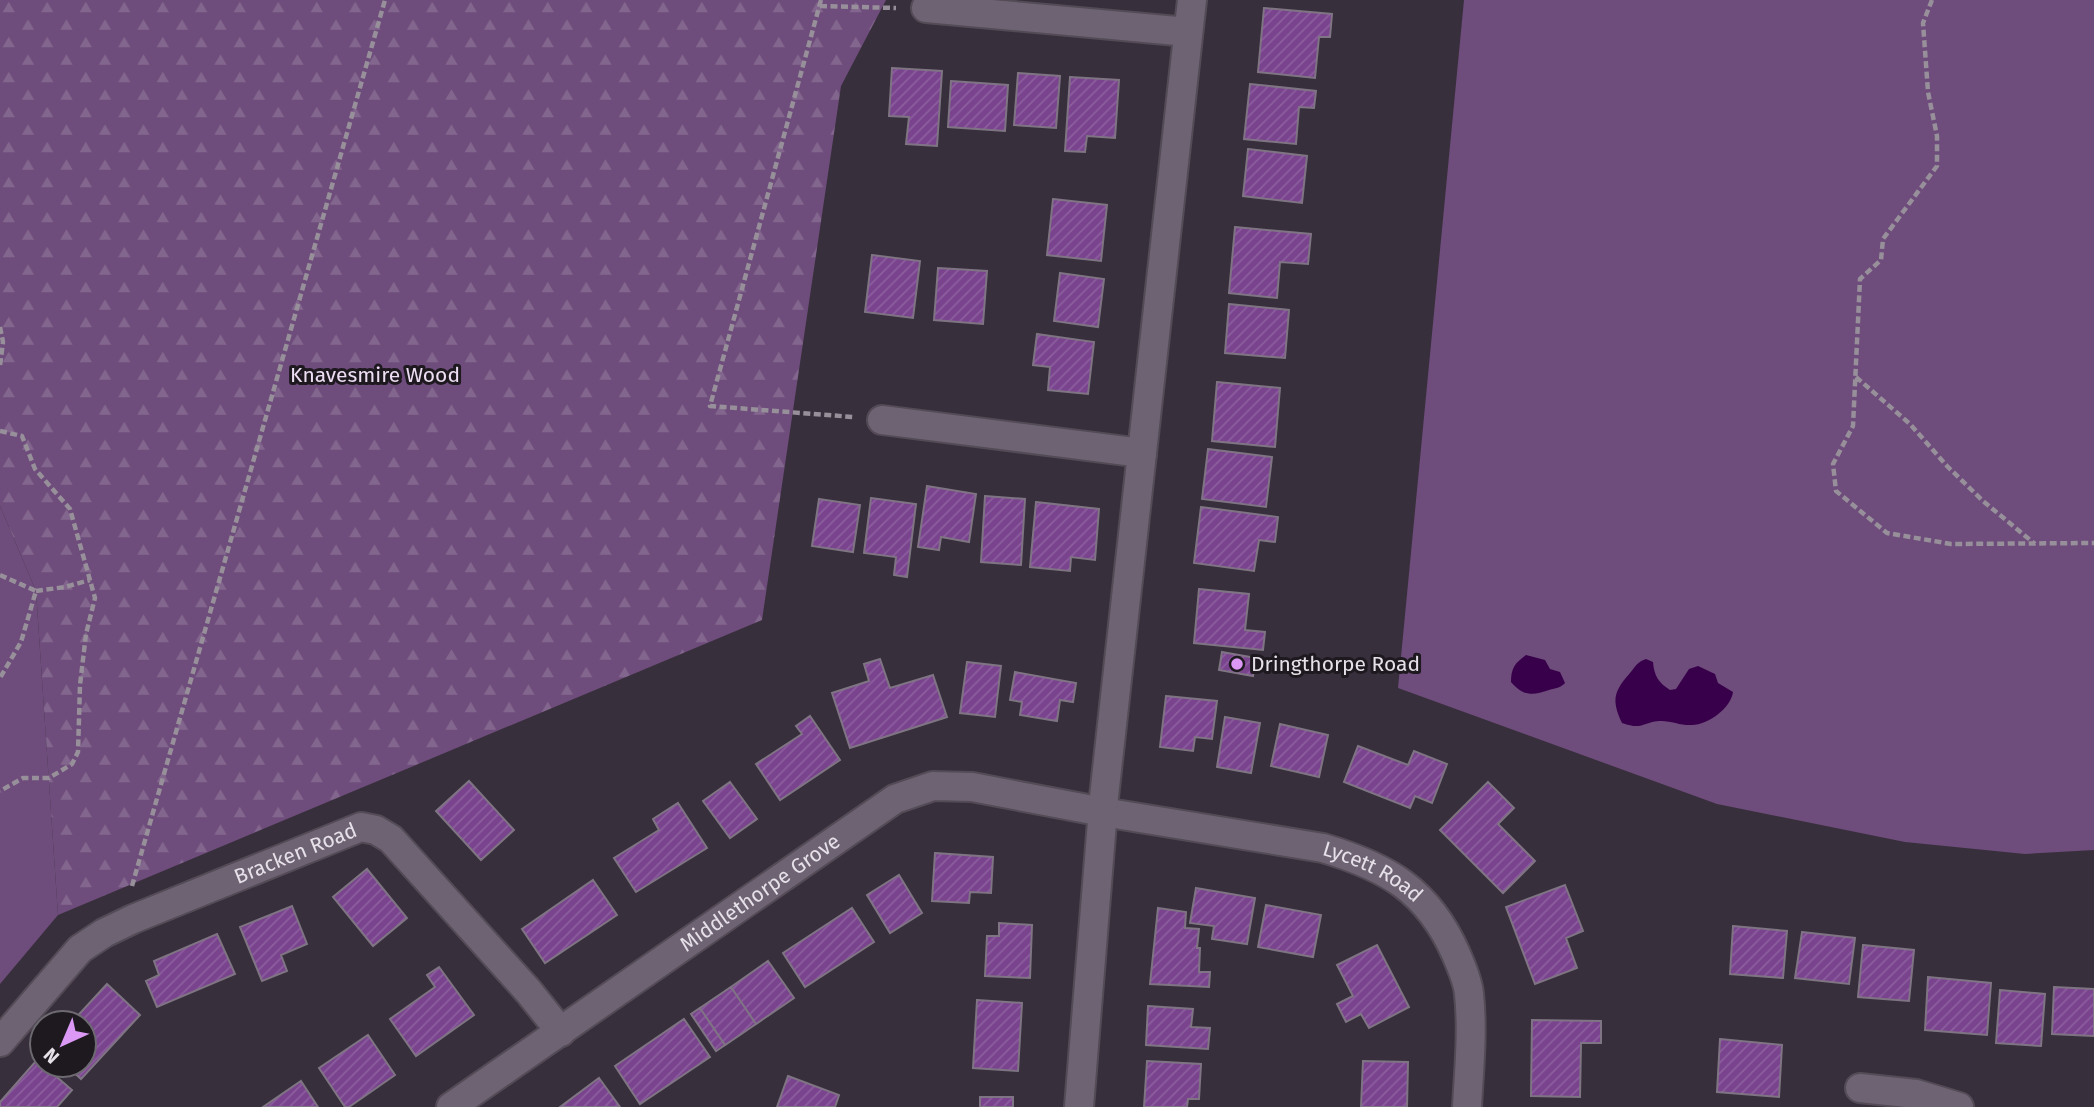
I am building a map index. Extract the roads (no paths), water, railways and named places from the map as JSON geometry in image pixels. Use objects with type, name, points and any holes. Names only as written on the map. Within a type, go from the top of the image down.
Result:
[{"type":"street","points":[[1079,1107],[1103,812],[1192,0]]},
{"type":"street","points":[[926,8],[1188,32]]},
{"type":"street","points":[[882,420],[1142,453]]},
{"type":"street","name":"Middlethorpe Grove","points":[[451,1107],[895,799],[933,786],[972,787],[1103,812]]},
{"type":"street","name":"Lycett Road","points":[[1103,812],[1323,848],[1357,858],[1395,876],[1426,905],[1447,932],[1469,991],[1467,1107]]},
{"type":"street","name":"Bracken Road","points":[[0,1042],[80,949],[104,933],[361,827],[376,830],[391,839],[529,992],[561,1032]]},
{"type":"street","points":[[1860,1088],[1916,1094],[1959,1107]]},
{"type":"place","name":"Dringthorpe Road","points":[[1237,664]]},
{"type":"park label","name":"Knavesmire Wood","points":[[375,375]]}]
